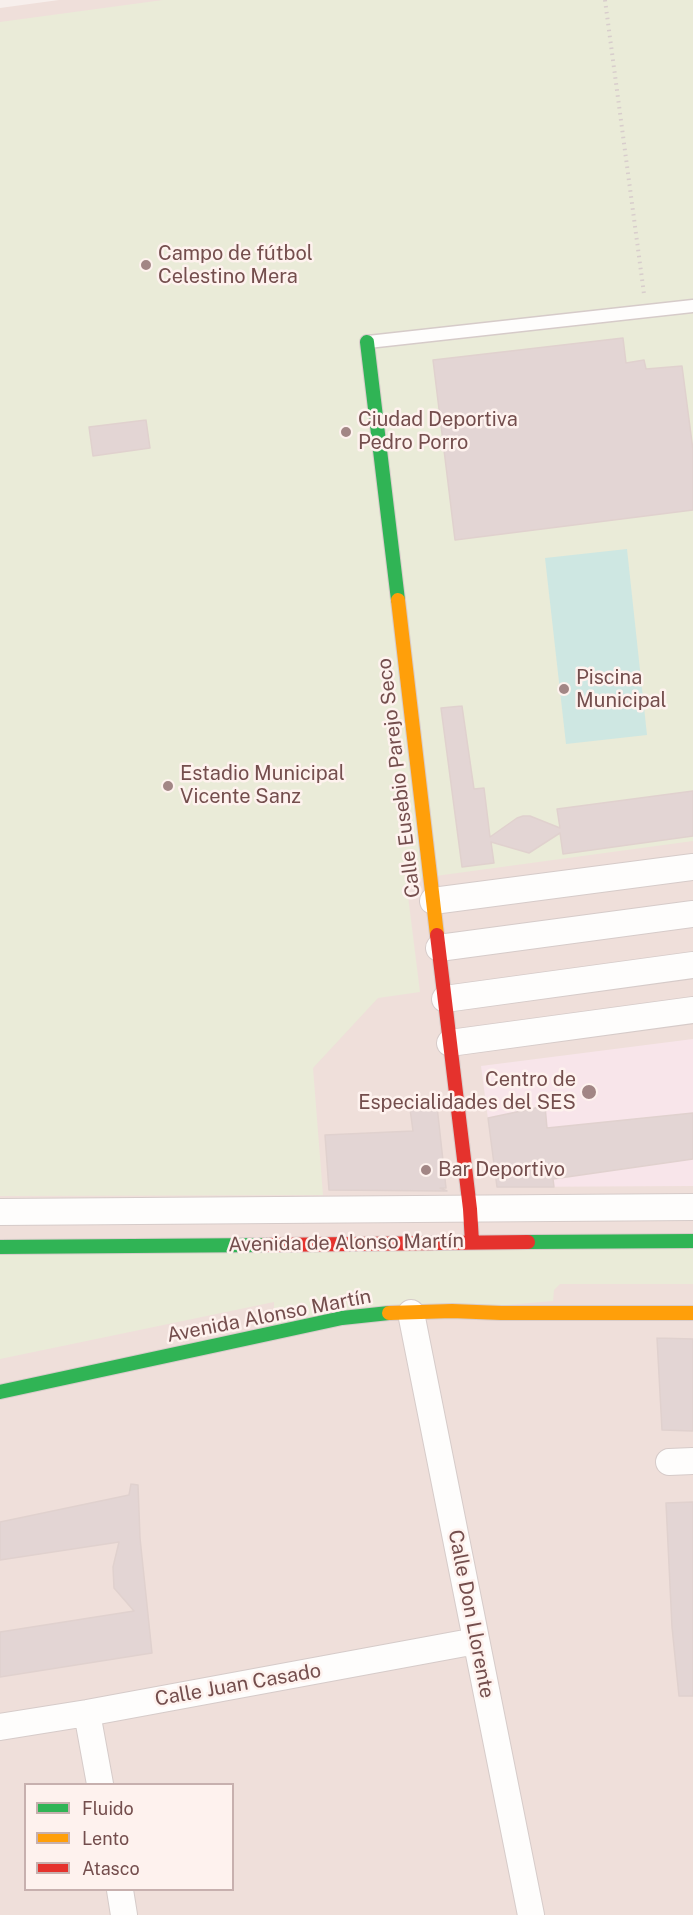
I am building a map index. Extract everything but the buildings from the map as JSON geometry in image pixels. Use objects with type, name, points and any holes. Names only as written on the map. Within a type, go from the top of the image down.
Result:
[{"type":"street","name":"Calle Eusebio Parejo Seco","points":[[367,342],[470,1209],[472,1242]]},
{"type":"street","points":[[433,902],[693,867]]},
{"type":"street","points":[[439,948],[693,914]]},
{"type":"street","points":[[445,999],[693,965]]},
{"type":"street","points":[[450,1043],[693,1010]]},
{"type":"street","name":"Avenida de Alonso Martín","points":[[0,1212],[693,1207]]},
{"type":"street","name":"Avenida de Alonso Martín","points":[[0,1248],[693,1241]]},
{"type":"street","name":"Avenida Alonso Martín","points":[[0,1392],[342,1318],[376,1313],[452,1311],[693,1313]]},
{"type":"street","name":"Calle Don Llorente","points":[[411,1312],[531,1915]]},
{"type":"street","name":"Calle Juan Casado","points":[[0,1727],[476,1641]]},
{"type":"street","points":[[87,1713],[100,1783]]},
{"type":"street","points":[[120,1891],[124,1915]]},
{"type":"lane","points":[[367,342],[693,306]]},
{"type":"path","points":[[605,0],[646,311]]},
{"type":"shaded area","points":[[59,0],[693,0],[693,1915],[0,1915],[0,8]]},
{"type":"shaded area","name":"Centro de Especialidades del SES","points":[[693,1039],[693,1186],[497,1187],[481,1066]]},
{"type":"green space","name":"Ciudad Deportiva Pedro Porro","points":[[163,0],[693,0],[693,841],[406,880],[420,992],[378,998],[313,1068],[323,1195],[0,1196],[0,22]]},
{"type":"green space","points":[[693,1241],[693,1284],[560,1284],[554,1290],[553,1301],[274,1325],[274,1302],[0,1359],[0,1247]]},
{"type":"water","points":[[627,549],[647,735],[566,744],[545,558]]},
{"type":"traffic: fast","points":[[367,342],[398,600]]},
{"type":"traffic: fast","points":[[528,1242],[693,1241]]},
{"type":"traffic: fast","points":[[0,1247],[265,1245]]},
{"type":"traffic: fast","points":[[0,1392],[342,1318],[389,1313]]},
{"type":"traffic: slow","points":[[398,600],[437,935]]},
{"type":"traffic: slow","points":[[389,1313],[452,1311],[693,1313]]},
{"type":"traffic: jam","points":[[437,935],[472,1242]]},
{"type":"traffic: jam","points":[[265,1245],[528,1242]]},
{"type":"place","name":"Campo de fútbol Celestino Mera","points":[[146,265]]},
{"type":"place","name":"Ciudad Deportiva Pedro Porro","points":[[346,432]]},
{"type":"place","name":"Piscina Municipal","points":[[564,689]]},
{"type":"place","name":"Estadio Municipal Vicente Sanz","points":[[168,786]]},
{"type":"place","name":"Centro de Especialidades del SES","points":[[589,1092]]},
{"type":"place","name":"Bar Deportivo","points":[[426,1170]]}]
